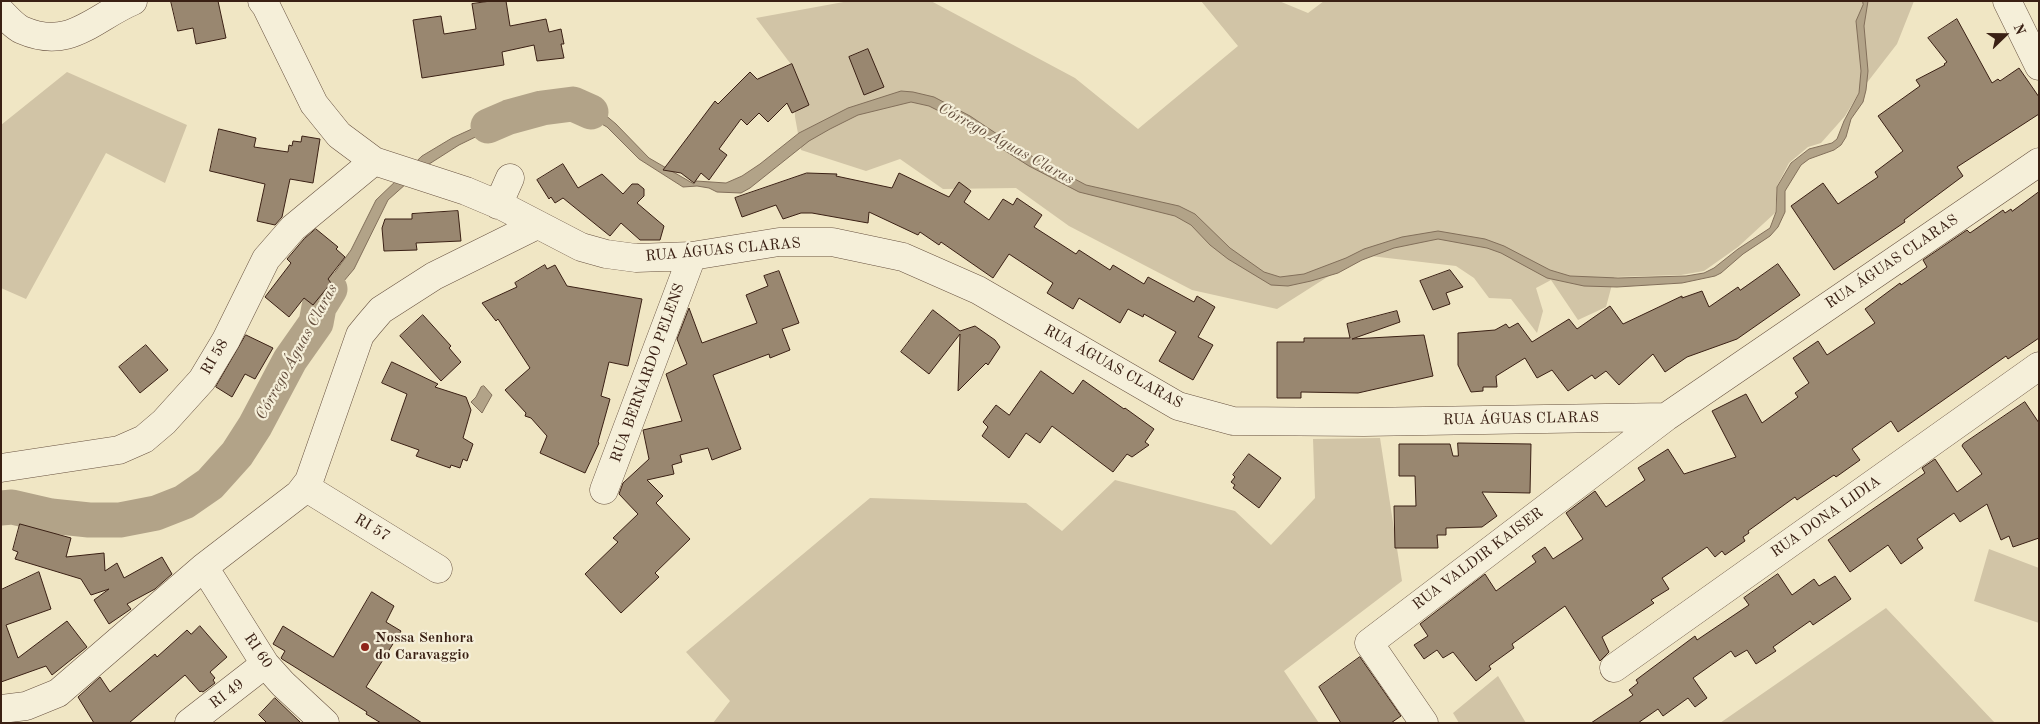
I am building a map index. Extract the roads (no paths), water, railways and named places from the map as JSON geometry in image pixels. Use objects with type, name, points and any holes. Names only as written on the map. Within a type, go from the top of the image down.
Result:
[{"type":"street","points":[[8,24],[48,37],[76,33],[133,1]]},
{"type":"street","name":"RUA ÁGUAS CLARAS","points":[[262,1],[314,104],[339,135],[374,161],[425,176],[498,205],[581,247],[606,254],[636,258],[692,256],[779,242],[832,242],[903,257],[978,290],[1178,406],[1233,421],[1364,422],[1666,417],[2039,162]]},
{"type":"street","points":[[2007,1],[2039,66]]},
{"type":"street","name":"RI 58","points":[[1,468],[119,450],[144,439],[164,422],[202,380],[226,340],[266,259],[293,228],[374,161]]},
{"type":"street","points":[[498,205],[510,178]]},
{"type":"street","points":[[1,709],[26,706],[58,693],[204,567],[299,494],[309,481],[360,336],[381,310],[434,276],[538,225]]},
{"type":"street","name":"RUA BERNARDO PELENS","points":[[604,490],[692,256]]},
{"type":"street","name":"RUA DONA LIDIA","points":[[1614,668],[2039,366]]},
{"type":"street","name":"RUA VALDIR KAISER","points":[[1424,723],[1368,643],[1666,417]]},
{"type":"street","name":"RI 57","points":[[305,487],[438,569]]},
{"type":"street","name":"RI 60","points":[[204,567],[265,664],[283,684],[326,723]]},
{"type":"street","name":"RI 49","points":[[189,723],[265,664]]},
{"type":"water","points":[[1863,1],[1868,1],[1864,26],[1868,71],[1866,90],[1863,102],[1851,119],[1846,137],[1841,145],[1834,150],[1809,159],[1801,165],[1785,191],[1785,212],[1778,227],[1770,236],[1743,254],[1721,273],[1682,283],[1617,287],[1584,286],[1547,278],[1501,253],[1487,248],[1438,239],[1394,248],[1362,260],[1338,273],[1311,281],[1288,286],[1271,285],[1228,259],[1210,245],[1191,225],[1175,216],[1079,192],[1029,166],[955,119],[929,106],[911,102],[858,115],[830,129],[809,141],[741,193],[717,192],[709,188],[697,186],[683,187],[639,159],[607,127],[575,109],[544,112],[549,103],[577,101],[604,114],[649,158],[694,184],[696,181],[726,183],[742,176],[760,164],[799,133],[848,108],[901,91],[913,92],[934,97],[970,116],[1024,152],[1086,185],[1179,206],[1195,214],[1230,248],[1264,272],[1280,277],[1304,274],[1364,249],[1402,237],[1438,231],[1485,239],[1504,246],[1550,270],[1570,276],[1618,278],[1686,276],[1704,273],[1714,268],[1738,249],[1770,228],[1776,212],[1777,187],[1791,163],[1809,149],[1832,143],[1837,139],[1859,93],[1861,71],[1856,21]]},
{"type":"water","points":[[537,105],[532,115],[500,125],[459,145],[426,166],[388,200],[354,269],[327,301],[316,327],[310,333],[314,324],[313,311],[332,282],[330,279],[351,250],[376,200],[422,156],[452,138],[507,113]]},
{"type":"water","points":[[484,386],[492,395],[482,413],[471,402],[481,387]]},
{"type":"waterway","name":"Córrego Águas Claras","points":[[488,126],[509,117],[542,108],[573,104],[591,112]]},
{"type":"waterway","name":"Córrego Águas Claras","points":[[1,508],[12,507],[51,516],[89,520],[120,520],[156,513],[184,502],[210,484],[237,454],[255,426],[290,360],[316,323],[319,307],[330,289]]},
{"type":"place","name":"Nossa Senhora do Caravaggio","points":[[365,647]]}]
